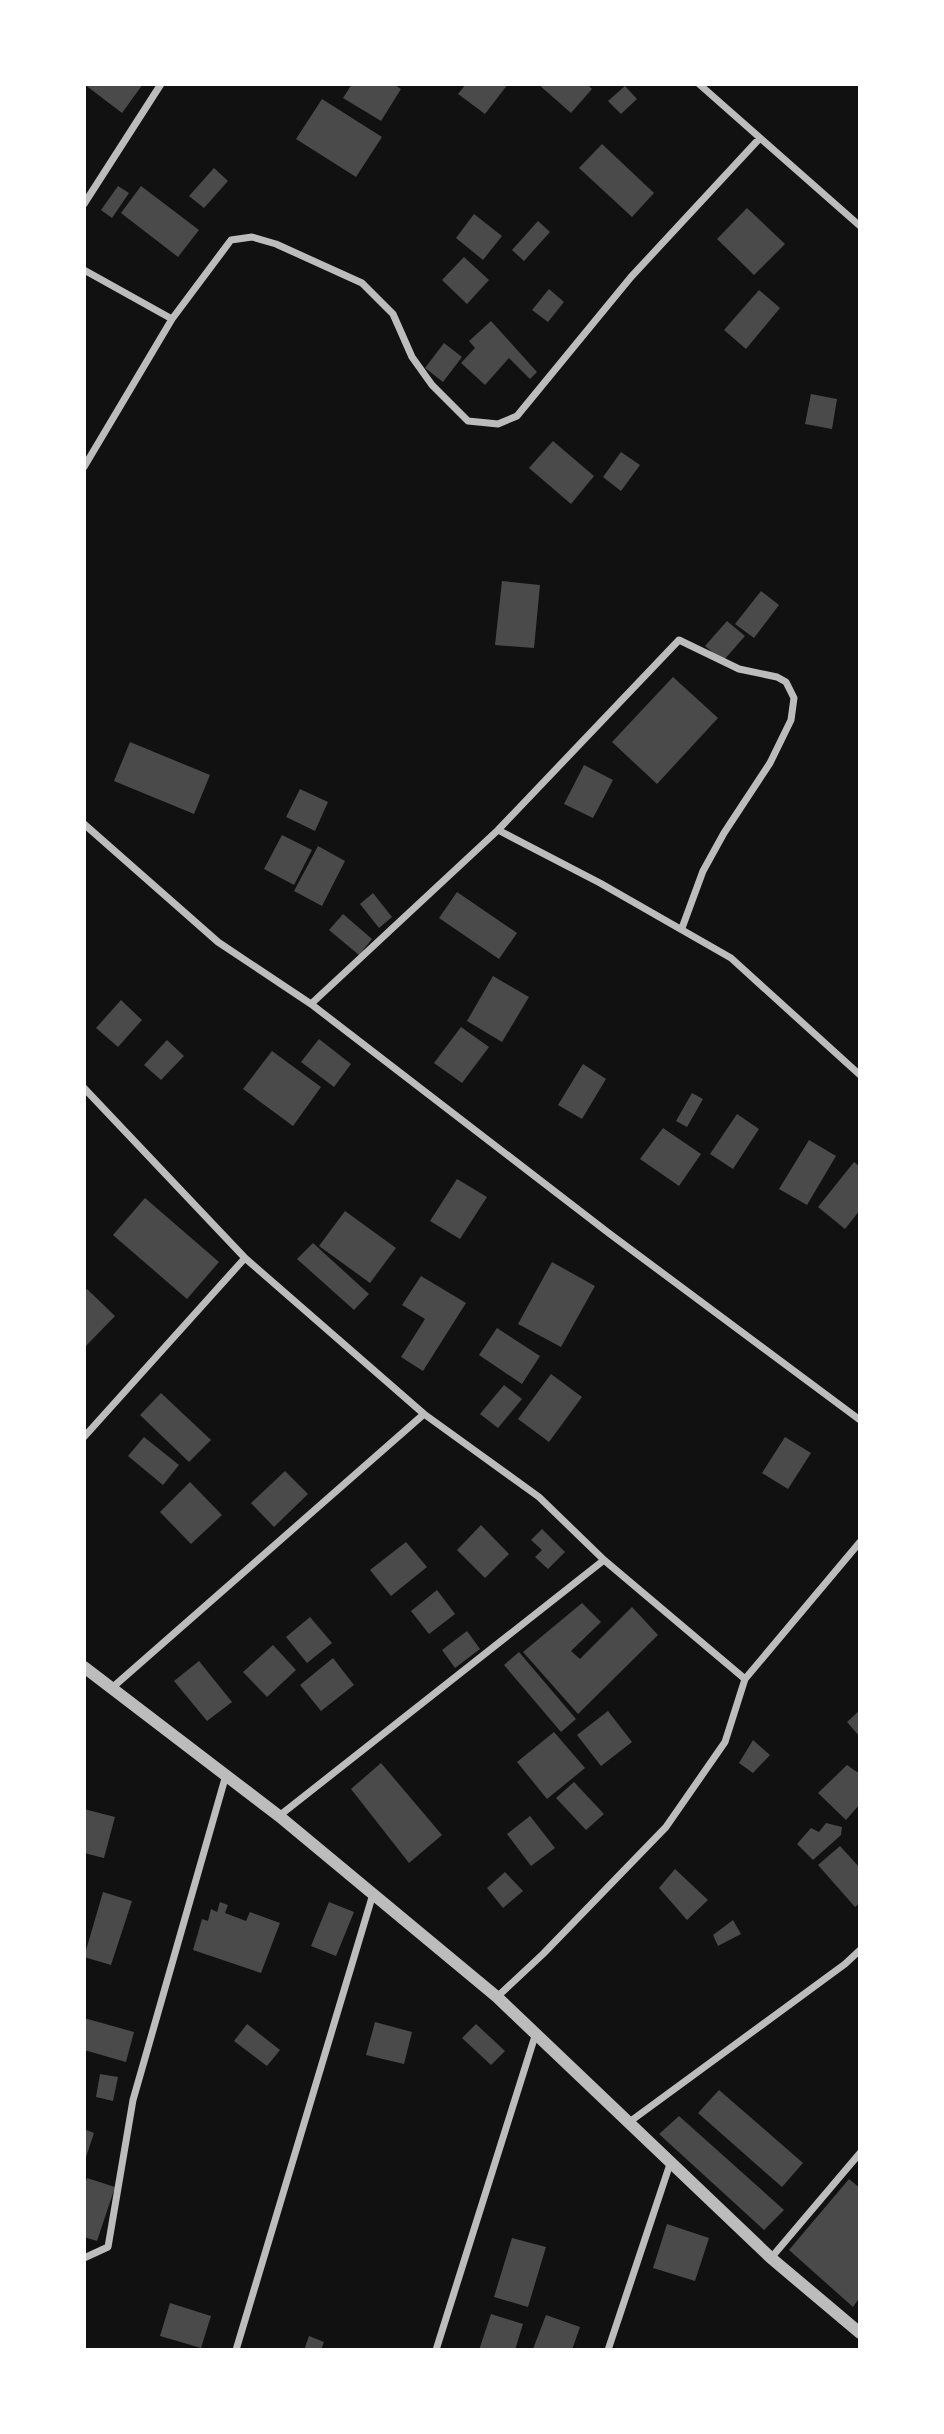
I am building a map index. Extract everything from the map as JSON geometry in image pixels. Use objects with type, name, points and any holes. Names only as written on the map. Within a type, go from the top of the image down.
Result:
[{"type":"street","points":[[84,204],[161,84]]},
{"type":"street","points":[[699,84],[860,226]]},
{"type":"street","points":[[84,467],[172,319],[231,240],[252,237],[276,244],[362,283],[393,314],[412,357],[432,385],[468,421],[498,424],[517,416],[631,277],[759,139]]},
{"type":"street","points":[[84,270],[172,319]]},
{"type":"street","points":[[311,1004],[498,830],[679,640],[739,669],[777,677],[786,682],[794,698],[791,720],[770,762],[703,871],[682,928]]},
{"type":"street","points":[[84,824],[218,942],[311,1004],[610,1234],[860,1420]]},
{"type":"street","points":[[498,830],[682,928],[731,958],[860,1075]]},
{"type":"street","points":[[84,1088],[245,1258],[424,1414],[539,1497],[604,1560],[745,1679]]},
{"type":"street","points":[[84,1437],[245,1258]]},
{"type":"street","points":[[113,1687],[424,1414]]},
{"type":"street","points":[[497,1997],[543,1954],[666,1827],[725,1742],[745,1679],[860,1542]]},
{"type":"street","points":[[279,1815],[604,1560]]},
{"type":"street","points":[[84,1667],[279,1815],[497,1997],[771,2258],[860,2333]]},
{"type":"street","points":[[84,2258],[107,2247],[133,2100],[226,1774]]},
{"type":"street","points":[[236,2350],[373,1893]]},
{"type":"street","points":[[628,2123],[845,1964],[860,1950]]},
{"type":"street","points":[[436,2350],[535,2036]]},
{"type":"street","points":[[771,2258],[860,2153]]},
{"type":"street","points":[[608,2350],[670,2164]]},
{"type":"building","points":[[84,84],[143,84],[122,113]]},
{"type":"building","points":[[352,84],[393,84],[401,89],[381,121],[343,98]]},
{"type":"building","points":[[466,84],[508,84],[485,114],[458,94]]},
{"type":"building","points":[[538,84],[587,84],[592,89],[571,113]]},
{"type":"building","points":[[625,86],[637,99],[621,114],[608,101]]},
{"type":"building","points":[[322,99],[382,137],[356,177],[296,139]]},
{"type":"building","points":[[602,144],[654,193],[632,217],[579,168]]},
{"type":"building","points":[[214,168],[228,181],[204,208],[189,196]]},
{"type":"building","points":[[118,186],[129,193],[112,218],[101,210]]},
{"type":"building","points":[[141,186],[199,230],[178,257],[121,213]]},
{"type":"building","points":[[747,208],[785,244],[754,275],[717,239]]},
{"type":"building","points":[[474,214],[502,236],[483,260],[456,238]]},
{"type":"building","points":[[538,221],[550,232],[524,261],[512,250]]},
{"type":"building","points":[[464,257],[489,280],[467,304],[442,280]]},
{"type":"building","points":[[549,289],[564,302],[548,322],[532,310]]},
{"type":"building","points":[[759,290],[780,308],[746,349],[724,330]]},
{"type":"building","points":[[491,321],[537,372],[530,379],[509,358],[485,385],[461,363],[475,348],[469,341]]},
{"type":"building","points":[[444,343],[462,357],[443,382],[425,368]]},
{"type":"building","points":[[811,394],[837,399],[832,429],[805,424]]},
{"type":"building","points":[[553,441],[594,476],[571,504],[529,468]]},
{"type":"building","points":[[621,452],[640,465],[621,491],[603,477]]},
{"type":"building","points":[[502,581],[540,585],[534,648],[495,645]]},
{"type":"building","points":[[761,591],[779,605],[754,638],[735,624]]},
{"type":"building","points":[[727,621],[745,636],[723,661],[705,646]]},
{"type":"building","points":[[673,677],[718,718],[657,784],[612,742]]},
{"type":"building","points":[[130,742],[210,775],[194,814],[114,781]]},
{"type":"building","points":[[584,765],[613,780],[593,818],[564,804]]},
{"type":"building","points":[[300,789],[328,802],[315,831],[286,817]]},
{"type":"building","points":[[282,835],[312,850],[294,885],[264,869]]},
{"type":"building","points":[[318,846],[345,861],[322,906],[294,891]]},
{"type":"building","points":[[457,892],[517,933],[499,959],[439,918]]},
{"type":"building","points":[[373,893],[392,917],[379,928],[360,904]]},
{"type":"building","points":[[343,914],[372,939],[359,955],[329,930]]},
{"type":"building","points":[[493,976],[529,997],[502,1042],[467,1021]]},
{"type":"building","points":[[121,1000],[142,1020],[118,1047],[96,1028]]},
{"type":"building","points":[[461,1027],[489,1047],[462,1083],[434,1063]]},
{"type":"building","points":[[319,1039],[351,1064],[334,1087],[301,1062]]},
{"type":"building","points":[[167,1040],[184,1056],[161,1080],[144,1065]]},
{"type":"building","points":[[272,1051],[321,1087],[293,1126],[243,1089]]},
{"type":"building","points":[[583,1064],[606,1079],[582,1119],[558,1105]]},
{"type":"building","points":[[692,1093],[703,1099],[687,1127],[676,1121]]},
{"type":"building","points":[[737,1114],[759,1129],[733,1169],[710,1154]]},
{"type":"building","points":[[663,1128],[701,1154],[679,1186],[640,1159]]},
{"type":"building","points":[[809,1140],[836,1156],[807,1205],[779,1189]]},
{"type":"building","points":[[854,1162],[860,1167],[860,1210],[845,1229],[818,1207]]},
{"type":"building","points":[[457,1179],[487,1197],[460,1239],[430,1221]]},
{"type":"building","points":[[145,1198],[219,1262],[187,1299],[113,1235]]},
{"type":"building","points":[[345,1211],[396,1248],[370,1283],[319,1246]]},
{"type":"building","points":[[313,1243],[369,1294],[354,1310],[297,1259]]},
{"type":"building","points":[[552,1262],[595,1286],[561,1347],[518,1324]]},
{"type":"building","points":[[421,1276],[466,1303],[423,1371],[401,1357],[425,1319],[402,1305]]},
{"type":"building","points":[[87,1289],[115,1316],[85,1347],[84,1293]]},
{"type":"building","points":[[497,1328],[540,1356],[522,1384],[479,1355]]},
{"type":"building","points":[[551,1374],[582,1397],[549,1442],[518,1419]]},
{"type":"building","points":[[504,1385],[522,1399],[498,1428],[480,1414]]},
{"type":"building","points":[[161,1393],[211,1440],[189,1462],[140,1415]]},
{"type":"building","points":[[144,1437],[179,1465],[163,1485],[128,1456]]},
{"type":"building","points":[[785,1437],[811,1453],[788,1489],[762,1473]]},
{"type":"building","points":[[285,1471],[308,1494],[274,1527],[251,1503]]},
{"type":"building","points":[[190,1482],[222,1515],[191,1544],[160,1512]]},
{"type":"building","points":[[481,1525],[509,1554],[485,1578],[457,1550]]},
{"type":"building","points":[[542,1529],[565,1552],[548,1569],[535,1557],[542,1550],[531,1540]]},
{"type":"building","points":[[406,1542],[427,1567],[391,1596],[370,1570]]},
{"type":"building","points":[[437,1590],[455,1614],[429,1634],[411,1611]]},
{"type":"building","points":[[582,1603],[601,1622],[571,1651],[580,1659],[632,1607],[658,1635],[578,1714],[523,1652]]},
{"type":"building","points":[[310,1617],[332,1643],[307,1663],[286,1637]]},
{"type":"building","points":[[467,1631],[480,1649],[455,1668],[442,1650]]},
{"type":"building","points":[[273,1645],[296,1670],[267,1697],[243,1672]]},
{"type":"building","points":[[519,1652],[576,1719],[561,1732],[504,1665]]},
{"type":"building","points":[[333,1658],[354,1685],[321,1711],[300,1685]]},
{"type":"building","points":[[199,1661],[232,1702],[207,1721],[174,1681]]},
{"type":"building","points":[[860,1710],[860,1737],[847,1722]]},
{"type":"building","points":[[608,1711],[632,1742],[601,1766],[577,1735]]},
{"type":"building","points":[[554,1732],[585,1768],[547,1799],[517,1762]]},
{"type":"building","points":[[753,1740],[770,1755],[753,1773],[739,1763]]},
{"type":"building","points":[[381,1763],[442,1835],[409,1863],[351,1789]]},
{"type":"building","points":[[847,1765],[860,1774],[860,1804],[846,1820],[818,1793]]},
{"type":"building","points":[[574,1782],[604,1814],[586,1830],[556,1798]]},
{"type":"building","points":[[84,1809],[115,1817],[104,1858],[84,1853]]},
{"type":"building","points":[[530,1816],[555,1848],[531,1866],[507,1834]]},
{"type":"building","points":[[826,1823],[842,1827],[841,1835],[813,1860],[797,1844],[811,1828],[819,1832]]},
{"type":"building","points":[[840,1846],[860,1868],[860,1903],[855,1907],[818,1865]]},
{"type":"building","points":[[675,1869],[708,1900],[687,1920],[659,1888]]},
{"type":"building","points":[[505,1872],[523,1891],[503,1908],[487,1888]]},
{"type":"building","points":[[103,1892],[132,1901],[111,1965],[84,1957]]},
{"type":"building","points":[[220,1902],[228,1905],[225,1913],[246,1921],[250,1912],[280,1923],[261,1973],[193,1950],[202,1919],[208,1921],[211,1909],[217,1912]]},
{"type":"building","points":[[329,1902],[354,1912],[336,1956],[311,1946]]},
{"type":"building","points":[[733,1920],[741,1934],[718,1946],[713,1935]]},
{"type":"building","points":[[84,2018],[134,2032],[126,2062],[84,2050]]},
{"type":"building","points":[[375,2022],[412,2032],[404,2064],[366,2055]]},
{"type":"building","points":[[247,2024],[280,2050],[267,2066],[234,2041]]},
{"type":"building","points":[[476,2024],[505,2051],[491,2065],[462,2038]]},
{"type":"building","points":[[100,2074],[118,2077],[113,2101],[96,2097]]},
{"type":"building","points":[[719,2090],[803,2163],[782,2187],[698,2113]]},
{"type":"building","points":[[679,2116],[784,2210],[764,2230],[659,2134]]},
{"type":"building","points":[[84,2129],[94,2133],[86,2157],[84,2156]]},
{"type":"building","points":[[87,2178],[115,2187],[97,2241],[84,2237],[84,2188]]},
{"type":"building","points":[[849,2179],[860,2188],[860,2297],[853,2307],[789,2250]]},
{"type":"building","points":[[667,2224],[709,2238],[695,2281],[653,2268]]},
{"type":"building","points":[[512,2238],[546,2247],[528,2307],[494,2297]]},
{"type":"building","points":[[170,2303],[211,2316],[201,2348],[160,2336]]},
{"type":"building","points":[[491,2314],[523,2324],[515,2350],[479,2350]]},
{"type":"building","points":[[546,2315],[580,2327],[572,2350],[533,2349]]},
{"type":"building","points":[[309,2336],[324,2342],[321,2350],[304,2350]]}]
